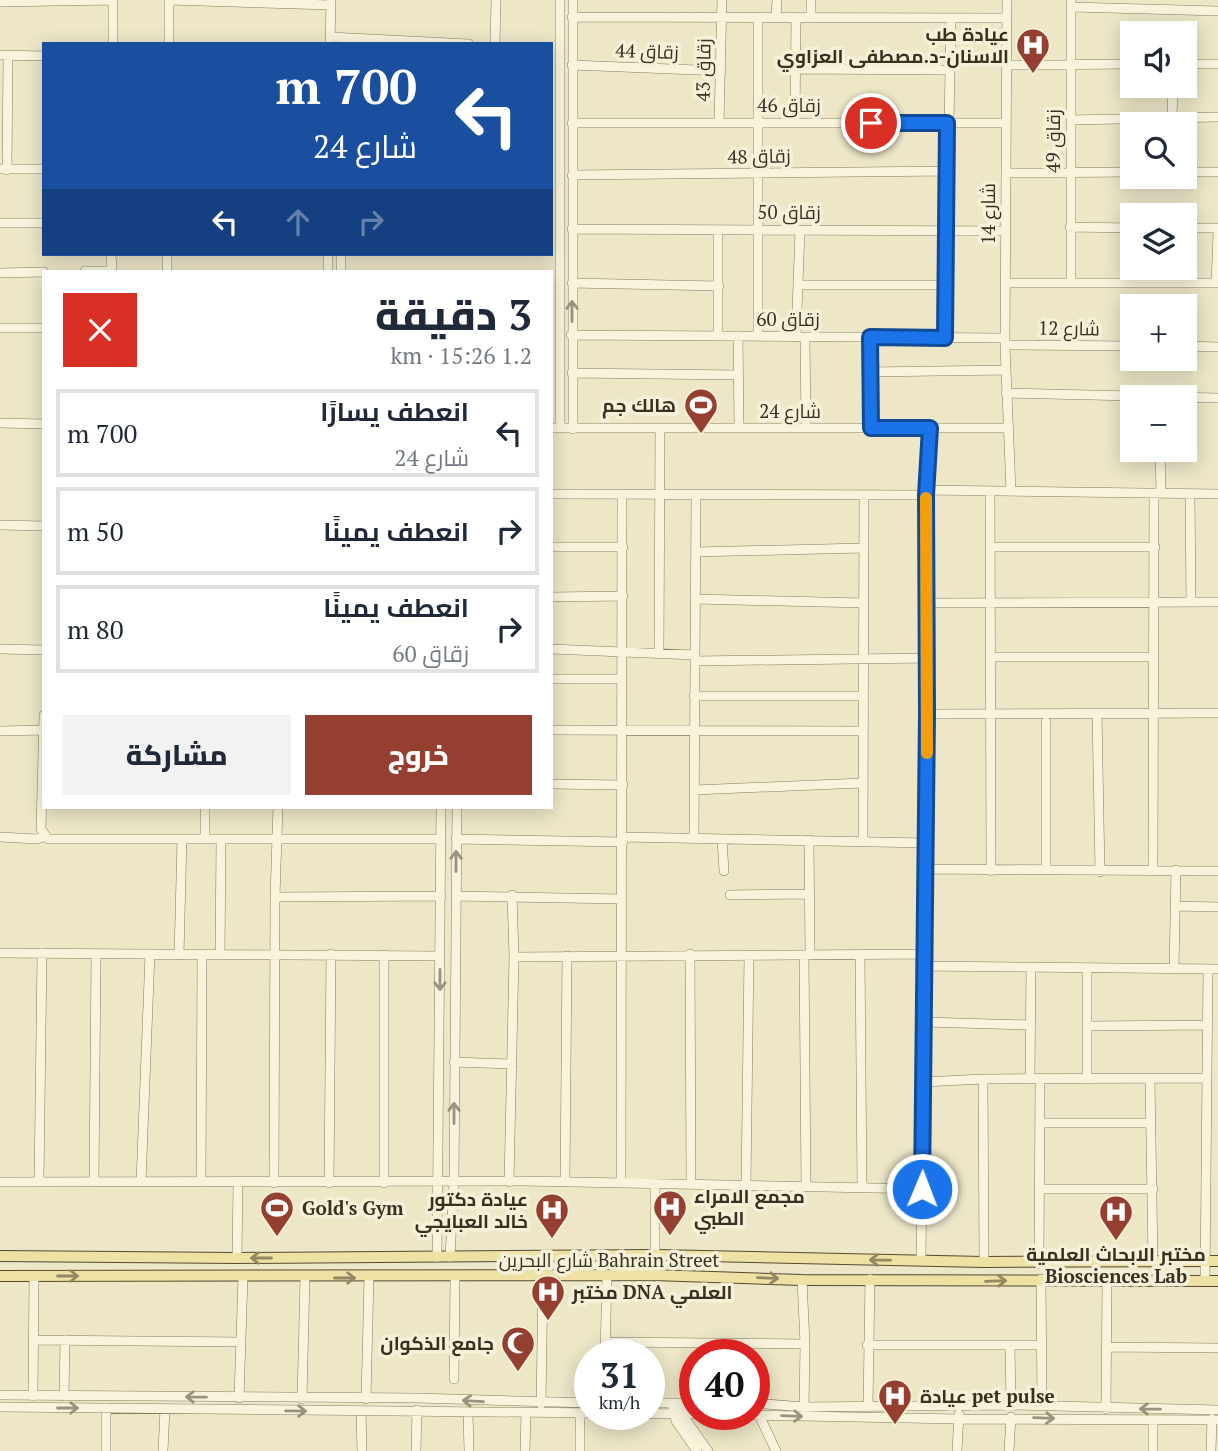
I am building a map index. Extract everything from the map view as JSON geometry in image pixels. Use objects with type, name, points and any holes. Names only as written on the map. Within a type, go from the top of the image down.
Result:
[{"type":"main road","name":"شارع البحرين Bahrain Street","points":[[0,1256],[237,1258],[655,1255],[984,1262],[1218,1261]]},
{"type":"main road","points":[[707,1256],[708,1277]]},
{"type":"main road","points":[[102,1258],[102,1276]]},
{"type":"main road","name":"شارع البحرين Bahrain Street","points":[[0,1276],[1218,1281]]},
{"type":"street","points":[[0,2],[113,0],[113,42]]},
{"type":"street","points":[[169,42],[169,0],[331,2],[330,41],[376,42]]},
{"type":"street","points":[[495,42],[496,0]]},
{"type":"street","points":[[556,428],[555,97],[561,0]]},
{"type":"street","points":[[573,0],[573,429]]},
{"type":"street","name":"زقاق 43","points":[[719,123],[722,0]]},
{"type":"street","points":[[776,17],[777,0]]},
{"type":"street","points":[[811,0],[811,18]]},
{"type":"street","name":"شارع 14","points":[[1007,0],[1005,341],[1011,491]]},
{"type":"street","points":[[1071,3],[1218,11]]},
{"type":"street","name":"زقاق 49","points":[[1070,283],[1071,3]]},
{"type":"street","points":[[572,17],[1006,18]]},
{"type":"street","points":[[758,17],[758,336]]},
{"type":"street","points":[[795,123],[796,18]]},
{"type":"street","points":[[945,338],[951,18]]},
{"type":"street","points":[[42,56],[4,55],[3,170],[42,169]]},
{"type":"street","points":[[1007,65],[1120,64]]},
{"type":"street","points":[[1197,64],[1218,64]]},
{"type":"street","name":"زقاق 44","points":[[572,65],[721,71]]},
{"type":"street","points":[[796,69],[949,70]]},
{"type":"street","points":[[555,97],[572,96]]},
{"type":"street","points":[[555,109],[572,110]]},
{"type":"street","points":[[1197,117],[1218,117]]},
{"type":"street","points":[[1070,120],[1120,119]]},
{"type":"street","name":"زقاق 46","points":[[572,123],[1006,123]]},
{"type":"street","name":"زقاق 48","points":[[572,175],[947,171]]},
{"type":"street","points":[[1006,173],[1120,172]]},
{"type":"street","points":[[1197,172],[1218,172]]},
{"type":"street","points":[[0,223],[42,223]]},
{"type":"street","points":[[1070,227],[1120,228]]},
{"type":"street","name":"زقاق 50","points":[[572,229],[1006,231]]},
{"type":"street","points":[[1005,283],[1217,283],[1218,231],[1197,229]]},
{"type":"street","points":[[718,230],[718,336]]},
{"type":"street","points":[[800,230],[798,285],[806,428]]},
{"type":"street","points":[[0,273],[42,272]]},
{"type":"street","points":[[572,284],[719,286]]},
{"type":"street","points":[[798,285],[945,285]]},
{"type":"street","points":[[0,328],[42,328]]},
{"type":"street","name":"زقاق 60","points":[[572,335],[945,338],[1005,341]]},
{"type":"street","points":[[738,336],[739,428]]},
{"type":"street","points":[[870,337],[871,428]]},
{"type":"street","name":"شارع 12","points":[[1005,341],[1120,346]]},
{"type":"street","points":[[1197,346],[1218,347]]},
{"type":"street","points":[[870,372],[1006,370]]},
{"type":"street","points":[[572,373],[738,375]]},
{"type":"street","points":[[1006,393],[1120,396]]},
{"type":"street","points":[[1197,398],[1218,398]]},
{"type":"street","points":[[556,412],[573,411]]},
{"type":"street","points":[[0,423],[42,424]]},
{"type":"street","name":"شارع 24","points":[[556,428],[1007,428]]},
{"type":"street","points":[[921,1260],[926,869],[926,492],[930,428]]},
{"type":"street","points":[[659,654],[660,429]]},
{"type":"street","points":[[1153,870],[1152,713],[1159,462]]},
{"type":"street","points":[[990,491],[991,871]]},
{"type":"street","points":[[553,494],[863,495],[1011,491],[1218,494]]},
{"type":"street","points":[[621,1183],[624,731],[620,680],[622,494]]},
{"type":"street","points":[[1190,494],[1191,602]]},
{"type":"street","points":[[694,838],[696,495]]},
{"type":"street","points":[[863,495],[863,841]]},
{"type":"street","points":[[0,525],[42,526]]},
{"type":"street","points":[[553,547],[623,547]]},
{"type":"street","points":[[990,547],[1155,547]]},
{"type":"street","points":[[696,552],[863,548]]},
{"type":"street","points":[[553,597],[623,596]]},
{"type":"street","points":[[695,599],[863,603]]},
{"type":"street","points":[[927,603],[1218,602]]},
{"type":"street","points":[[0,649],[42,650]]},
{"type":"street","points":[[553,649],[695,658],[926,658]]},
{"type":"street","points":[[990,657],[1153,657]]},
{"type":"street","points":[[553,679],[620,680]]},
{"type":"street","points":[[694,696],[863,696]]},
{"type":"street","points":[[1097,713],[1100,872]]},
{"type":"street","points":[[927,714],[1218,713]]},
{"type":"street","points":[[1046,722],[1046,869]]},
{"type":"street","points":[[0,731],[42,730]]},
{"type":"street","points":[[553,730],[863,731]]},
{"type":"street","points":[[694,789],[863,783]]},
{"type":"street","points":[[553,784],[623,785]]},
{"type":"street","points":[[42,808],[41,829],[48,839],[441,839]]},
{"type":"street","points":[[205,809],[205,839]]},
{"type":"street","points":[[274,1183],[278,809]]},
{"type":"street","points":[[437,1257],[441,809]]},
{"type":"street","points":[[450,1257],[454,1181],[457,809]]},
{"type":"street","points":[[0,837],[37,839],[46,836]]},
{"type":"street","points":[[456,839],[694,838],[926,844]]},
{"type":"street","points":[[179,955],[181,839]]},
{"type":"street","points":[[220,955],[221,839]]},
{"type":"street","points":[[722,839],[724,871]]},
{"type":"street","points":[[806,1186],[808,840]]},
{"type":"street","points":[[926,869],[1218,871]]},
{"type":"street","points":[[1174,968],[1176,870]]},
{"type":"street","points":[[730,895],[809,894]]},
{"type":"street","points":[[509,1182],[514,957],[512,895]]},
{"type":"street","points":[[275,897],[441,896]]},
{"type":"street","points":[[456,896],[622,898]]},
{"type":"street","points":[[1175,906],[1218,907]]},
{"type":"street","points":[[0,953],[440,956]]},
{"type":"street","points":[[39,1181],[41,953]]},
{"type":"street","points":[[141,1182],[150,954]]},
{"type":"street","points":[[329,1183],[331,954]]},
{"type":"street","points":[[690,954],[691,1184]]},
{"type":"street","points":[[514,957],[925,954]]},
{"type":"street","points":[[94,1182],[96,955]]},
{"type":"street","points":[[201,1182],[202,955]]},
{"type":"street","points":[[384,955],[384,1183]]},
{"type":"street","points":[[565,1182],[567,956]]},
{"type":"street","points":[[746,1185],[749,956]]},
{"type":"street","points":[[860,956],[862,1187]]},
{"type":"street","points":[[925,966],[1213,969],[1206,1025],[1205,1281]]},
{"type":"street","points":[[1031,967],[1030,1025],[1040,1123],[1039,1260]]},
{"type":"street","points":[[1087,968],[1087,1078]]},
{"type":"street","points":[[925,1022],[1030,1025]]},
{"type":"street","points":[[1087,1026],[1206,1025]]},
{"type":"street","points":[[1206,1059],[1218,1059]]},
{"type":"street","points":[[454,1062],[512,1064]]},
{"type":"street","points":[[923,1082],[1035,1078],[1206,1078]]},
{"type":"street","points":[[983,1079],[984,1262]]},
{"type":"street","points":[[1150,1080],[1153,1260]]},
{"type":"street","points":[[1205,1110],[1218,1111]]},
{"type":"street","points":[[1040,1123],[1151,1123]]},
{"type":"street","points":[[0,1182],[454,1181],[922,1189]]},
{"type":"street","points":[[237,1258],[238,1183]]},
{"type":"street","points":[[655,1184],[655,1255]]},
{"type":"street","points":[[1040,1189],[1153,1189]]},
{"type":"street","points":[[33,1396],[34,1276]]},
{"type":"street","points":[[239,1398],[243,1277]]},
{"type":"street","points":[[302,1399],[305,1277]]},
{"type":"street","points":[[541,1404],[543,1277]]},
{"type":"street","points":[[606,1339],[607,1277]]},
{"type":"street","points":[[366,1399],[369,1278]]},
{"type":"street","points":[[454,1379],[455,1278]]},
{"type":"street","points":[[868,1406],[870,1279]]},
{"type":"street","points":[[1041,1279],[1042,1406]]},
{"type":"street","points":[[802,1280],[806,1344],[804,1407]]},
{"type":"street","points":[[1106,1409],[1107,1281]]},
{"type":"street","points":[[33,1340],[241,1342]]},
{"type":"street","points":[[64,1396],[65,1340]]},
{"type":"street","points":[[665,1343],[806,1344]]},
{"type":"street","points":[[867,1345],[1041,1345]]},
{"type":"street","points":[[1010,1346],[1010,1405]]},
{"type":"street","points":[[1107,1347],[1218,1348]]},
{"type":"street","points":[[0,1395],[574,1404]]},
{"type":"street","points":[[498,1402],[498,1413]]},
{"type":"street","points":[[665,1403],[677,1403],[678,1414],[697,1451]]},
{"type":"street","points":[[770,1404],[804,1407],[1010,1405],[1218,1410]]},
{"type":"street","points":[[915,1406],[915,1419]]},
{"type":"street","points":[[0,1407],[416,1410],[574,1415]]},
{"type":"street","points":[[957,1451],[960,1407]]},
{"type":"street","points":[[106,1408],[106,1451]]},
{"type":"street","points":[[163,1451],[164,1409]]},
{"type":"street","points":[[416,1410],[416,1451]]},
{"type":"street","points":[[1175,1410],[1175,1421]]},
{"type":"street","points":[[361,1411],[362,1451]]},
{"type":"street","points":[[468,1412],[469,1451]]},
{"type":"street","points":[[525,1451],[526,1413]]},
{"type":"street","points":[[665,1414],[678,1414]]},
{"type":"street","points":[[678,1414],[708,1451]]},
{"type":"street","points":[[770,1415],[915,1419],[1011,1417],[1215,1420],[1211,1451]]},
{"type":"street","points":[[1009,1451],[1011,1417]]},
{"type":"street","points":[[1153,1421],[1153,1451]]},
{"type":"street","points":[[580,1430],[580,1451]]},
{"type":"street","points":[[767,1430],[776,1451]]},
{"type":"slow traffic","points":[[926,498],[927,753]]},
{"type":"place","name":"عيادة طب الاسنان-د.مصطفى العزاوي","points":[[1033,75]]},
{"type":"place","name":"هالك جم","points":[[701,435]]},
{"type":"place","name":"مجمع الامراء الطبي","points":[[670,1237]]},
{"type":"place","name":"Gold's Gym","points":[[277,1238]]},
{"type":"place","name":"عيادة دكتور خالد العبايجي","points":[[552,1240]]},
{"type":"place","name":"مختبر الابحاث العلمية Biosciences Lab","points":[[1116,1242]]},
{"type":"place","name":"مختبر DNA العلمي","points":[[548,1322]]},
{"type":"place","name":"جامع الذكوان","points":[[518,1373]]},
{"type":"place","name":"عيادة pet pulse","points":[[895,1426]]},
{"type":"route","points":[[871,123],[947,123],[945,338],[870,337],[871,428],[930,428],[926,495],[927,714],[922,1189]]}]
